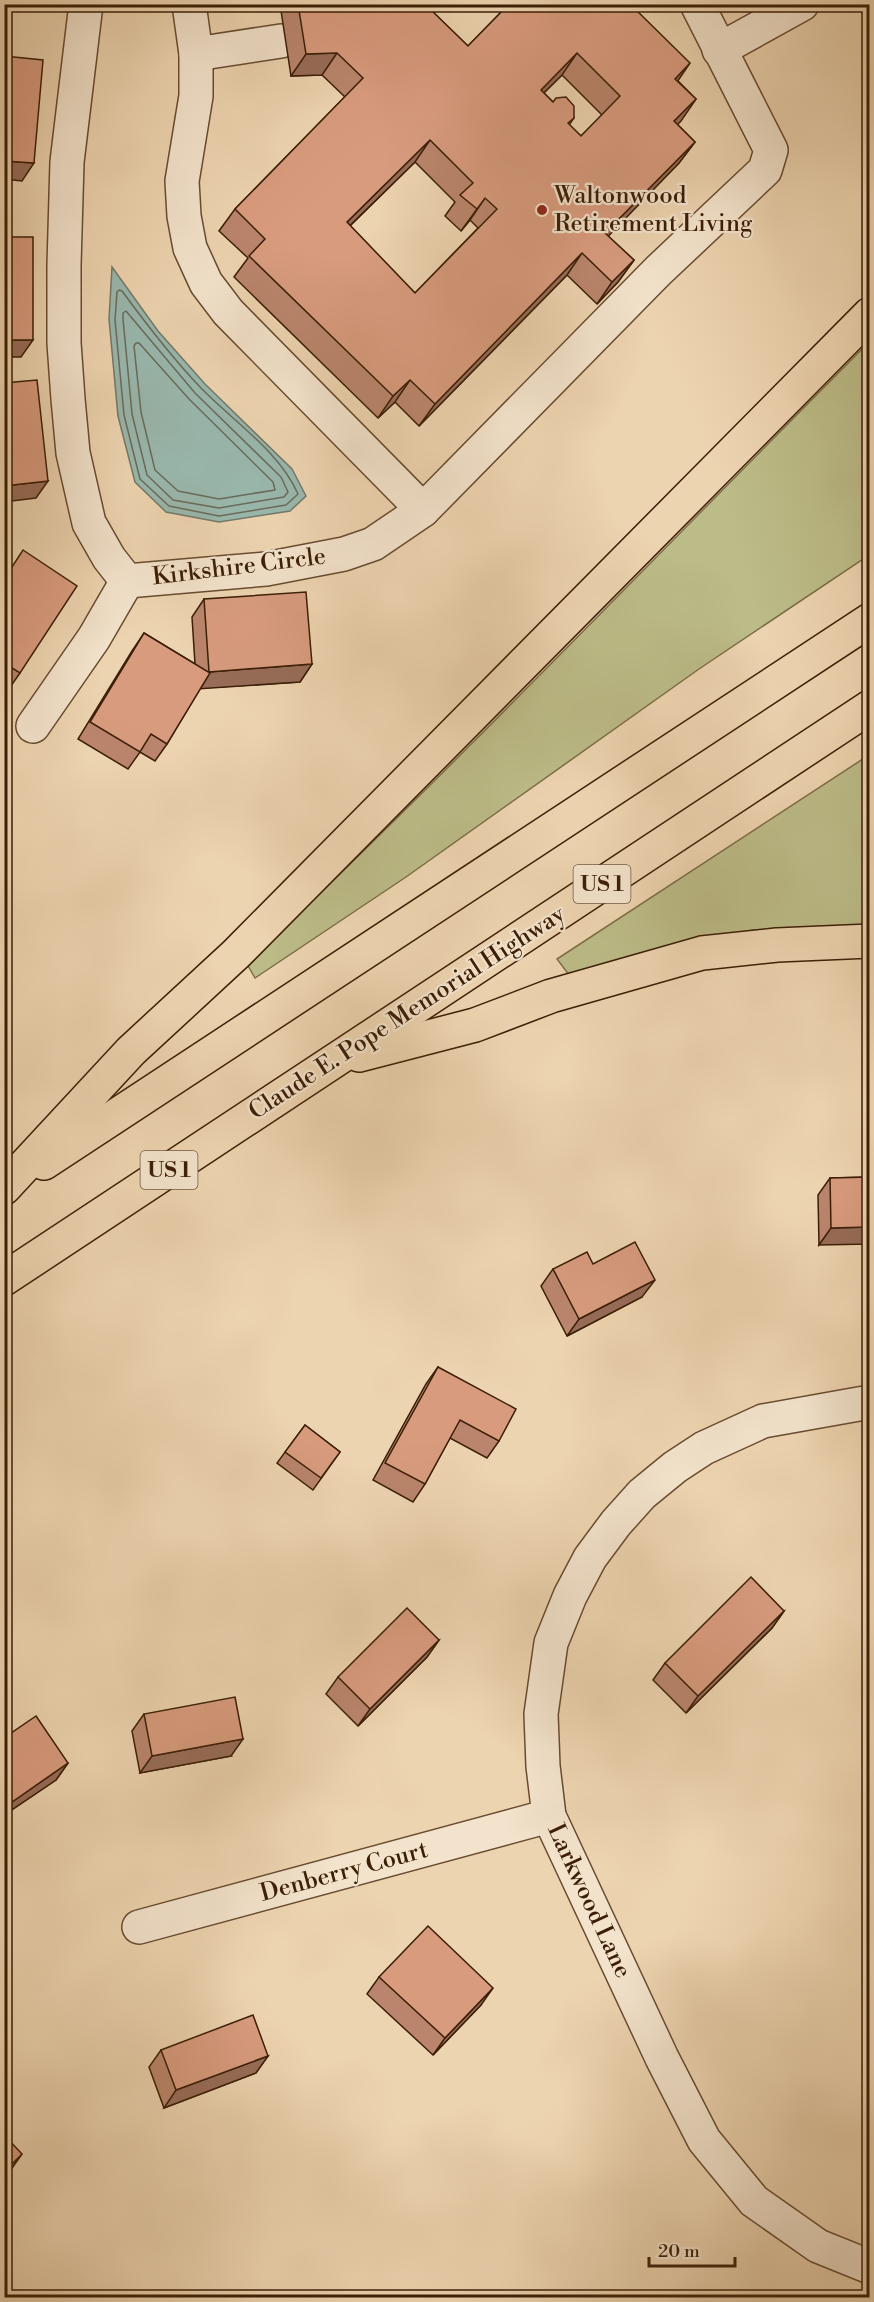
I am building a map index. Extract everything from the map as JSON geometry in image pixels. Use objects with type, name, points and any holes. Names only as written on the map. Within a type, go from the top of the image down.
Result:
[{"type":"highway","points":[[4,1189],[131,1051],[236,954],[870,314]]},
{"type":"highway","points":[[4,1189],[870,620]]},
{"type":"highway","name":"Claude E. Pope Memorial Highway","points":[[4,1279],[870,707]]},
{"type":"highway","points":[[334,1061],[475,1025],[551,996],[702,953],[777,945],[870,941]]},
{"type":"street","name":"Kirkshire Circle","points":[[86,4],[67,162],[64,265],[66,377],[73,453],[89,523],[109,558],[127,581],[266,569],[344,554],[373,544],[423,510],[658,271],[765,170],[771,150],[720,50],[702,6]]},
{"type":"street","points":[[189,4],[196,54],[196,96],[182,181],[184,216],[190,248],[206,283],[228,312],[423,510]]},
{"type":"street","points":[[720,50],[802,4]]},
{"type":"street","points":[[196,54],[281,41]]},
{"type":"street","points":[[33,726],[94,638],[127,581]]},
{"type":"street","name":"Larkwood Lane","points":[[870,1402],[763,1420],[704,1448],[675,1467],[642,1494],[616,1523],[590,1558],[570,1596],[551,1643],[541,1714],[543,1766],[549,1816],[662,2058],[704,2140],[754,2201],[818,2246],[870,2267]]},
{"type":"street","name":"Denberry Court","points":[[139,1927],[549,1816]]},
{"type":"green space","points":[[869,342],[869,555],[699,669],[406,877],[255,978],[247,964],[482,733]]},
{"type":"green space","points":[[869,755],[869,926],[753,930],[673,945],[569,975],[557,959]]},
{"type":"water","points":[[112,267],[158,331],[205,384],[292,469],[306,496],[290,511],[219,522],[166,512],[135,482],[118,416],[109,319]]},
{"type":"building","name":"Waltonwood Retirement Living","points":[[298,4],[431,4],[431,10],[468,46],[509,4],[600,4],[603,7],[605,4],[630,4],[690,63],[675,79],[696,99],[674,121],[695,142],[605,233],[634,260],[612,282],[582,253],[435,404],[410,380],[393,396],[249,256],[265,239],[235,209],[363,78],[337,53],[306,54]],"holes":[[[577,53],[620,96],[581,136],[568,123],[574,118],[574,106],[566,97],[556,98],[553,102],[541,90]],[[430,140],[473,183],[460,195],[477,209],[485,198],[497,209],[415,293],[347,222]]]},
{"type":"building","points":[[4,56],[43,60],[34,163],[4,161]]},
{"type":"building","points":[[4,237],[33,237],[33,340],[4,340]]},
{"type":"building","points":[[37,380],[48,481],[4,486],[4,383]]},
{"type":"building","points":[[23,550],[77,586],[20,673],[4,663],[4,562],[12,567]]},
{"type":"building","points":[[306,592],[312,664],[209,672],[204,599]]},
{"type":"building","points":[[144,633],[210,673],[167,744],[151,734],[140,752],[90,722]]},
{"type":"building","points":[[870,1177],[870,1227],[831,1228],[830,1178]]},
{"type":"building","points":[[635,1242],[655,1280],[579,1319],[553,1269],[587,1252],[593,1264]]},
{"type":"building","points":[[438,1367],[516,1409],[499,1441],[460,1420],[425,1484],[385,1463]]},
{"type":"building","points":[[305,1425],[340,1452],[321,1478],[285,1452]]},
{"type":"building","points":[[751,1577],[784,1611],[698,1696],[665,1663]]},
{"type":"building","points":[[407,1608],[439,1640],[370,1709],[338,1677]]},
{"type":"building","points":[[235,1697],[243,1739],[152,1756],[144,1714]]},
{"type":"building","points":[[36,1716],[68,1763],[12,1802],[4,1791],[4,1738]]},
{"type":"building","points":[[4,1872],[11,1872],[10,1960],[4,1960]]},
{"type":"building","points":[[428,1926],[493,1988],[445,2038],[379,1977]]},
{"type":"building","points":[[253,2015],[268,2056],[176,2090],[161,2050]]},
{"type":"building","points":[[4,2135],[22,2154],[4,2172]]},
{"type":"place","name":"Waltonwood Retirement Living","points":[[542,210]]}]
